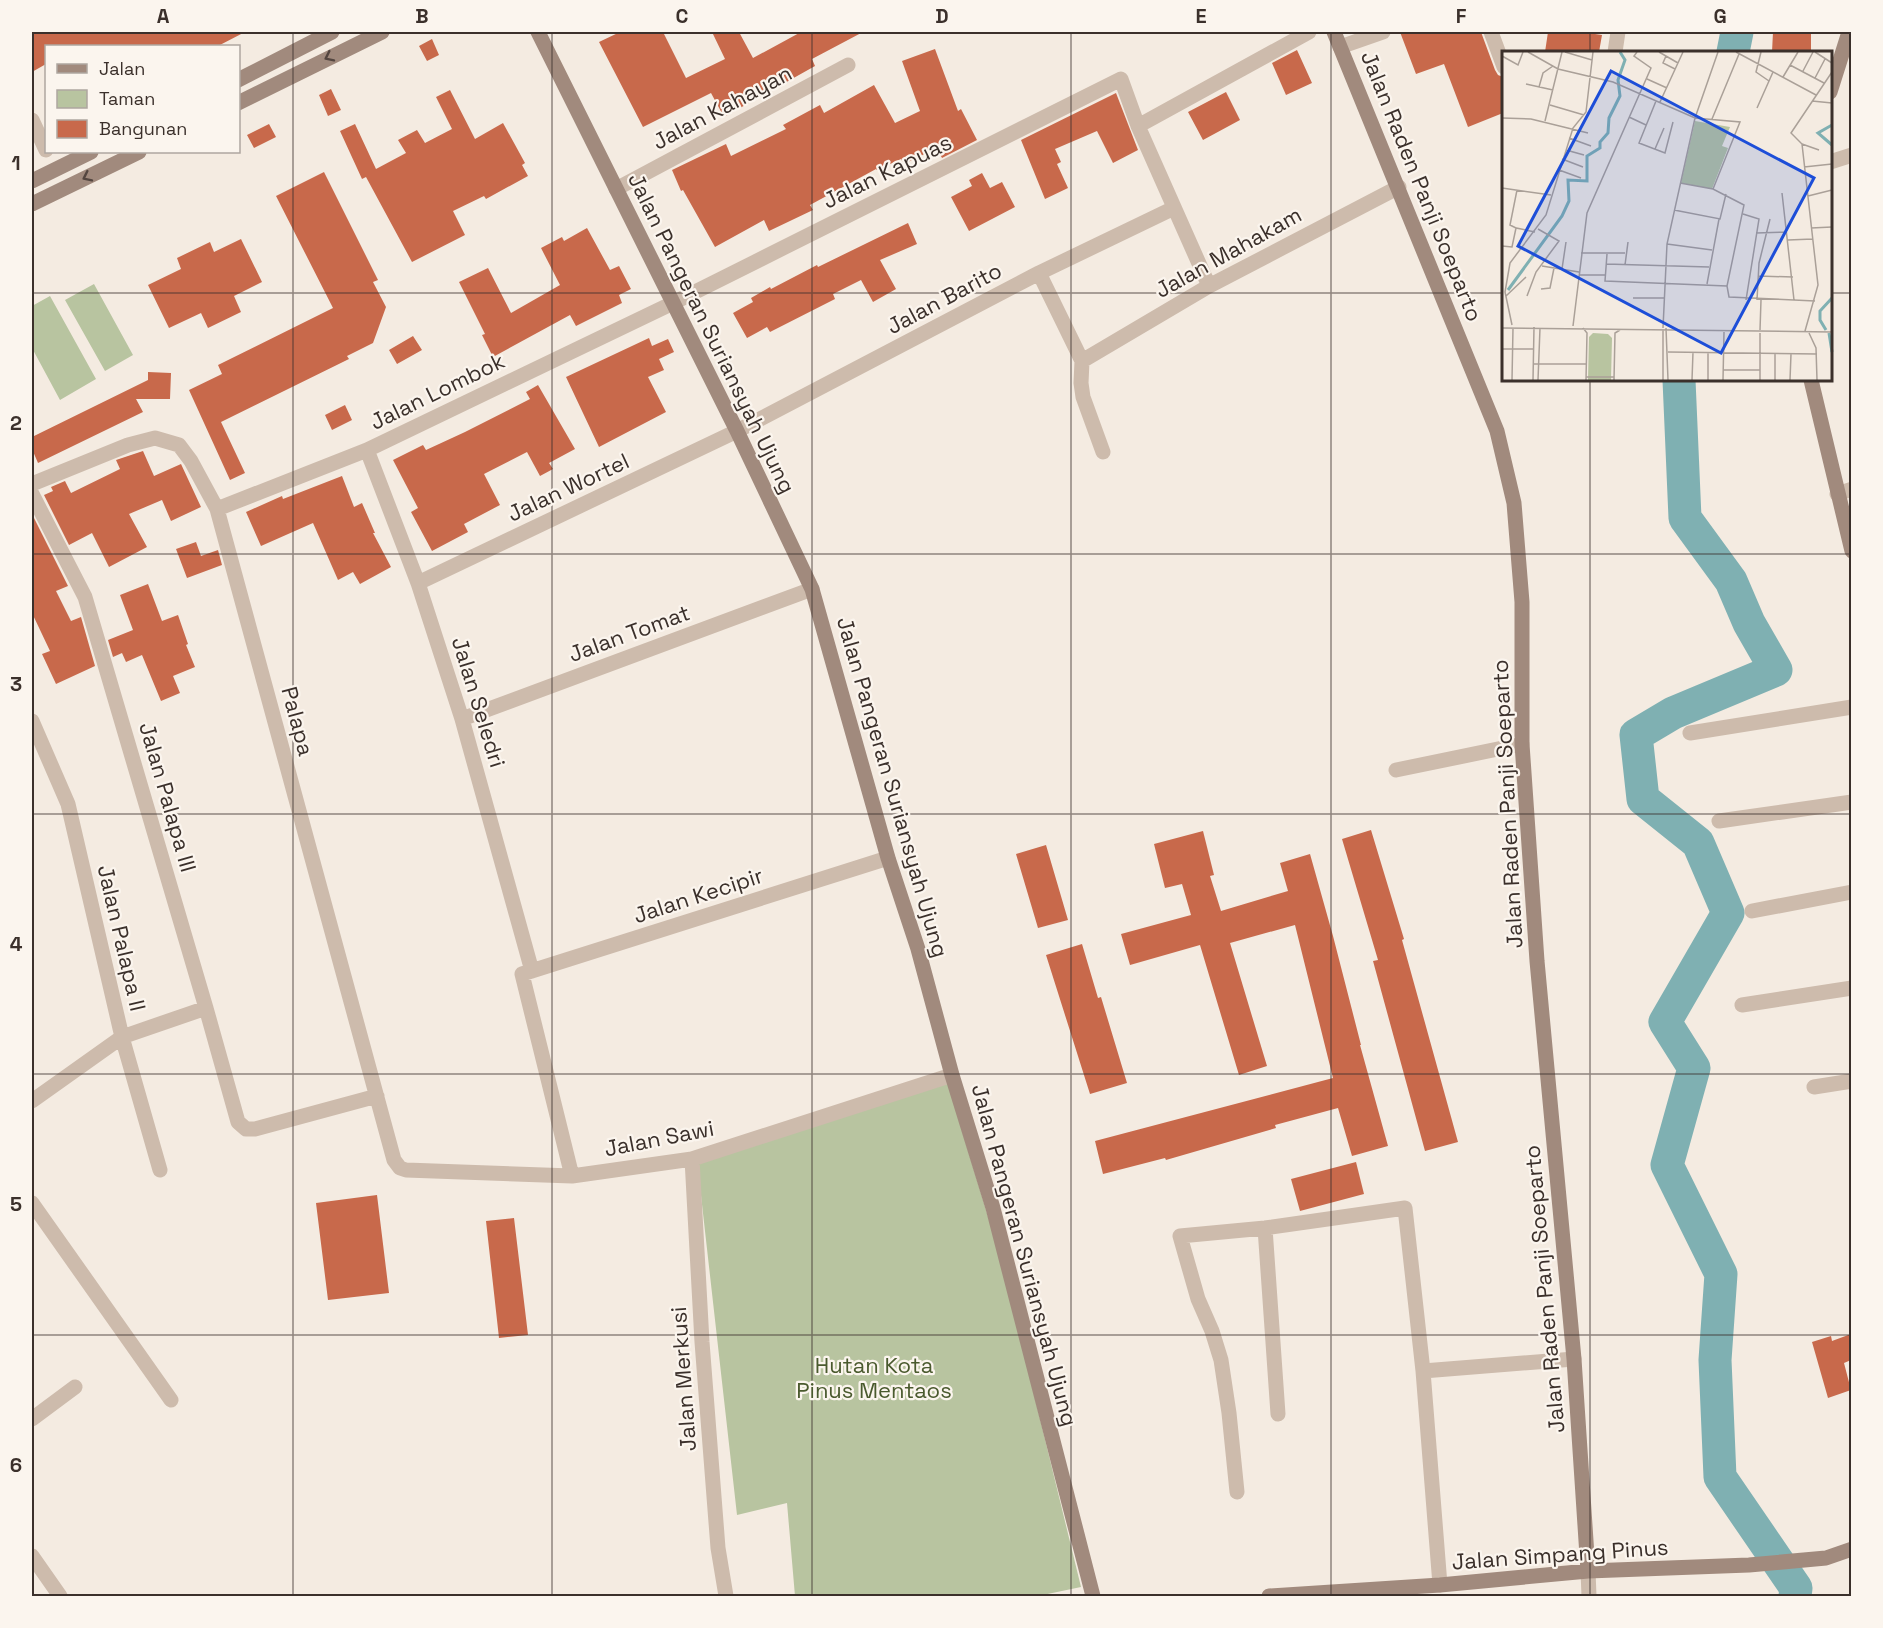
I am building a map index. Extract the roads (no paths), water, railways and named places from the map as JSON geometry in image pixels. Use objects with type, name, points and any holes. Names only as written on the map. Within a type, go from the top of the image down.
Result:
[{"type":"street","points":[[240,79],[332,32]]},
{"type":"street","points":[[240,102],[382,32]]},
{"type":"street","name":"Jalan Pangeran Suriansyah Ujung","points":[[538,32],[737,431],[812,589],[888,858],[918,949],[952,1075],[1008,1262],[1094,1596]]},
{"type":"street","points":[[1209,286],[1138,126],[1309,32]]},
{"type":"street","name":"Jalan Raden Panji Soeparto","points":[[1334,32],[1497,430],[1514,503],[1522,602],[1522,744],[1537,961],[1574,1359],[1588,1571]]},
{"type":"street","points":[[1340,47],[1383,32]]},
{"type":"street","points":[[1491,32],[1502,64]]},
{"type":"street","points":[[1615,51],[1618,32]]},
{"type":"street","points":[[1832,86],[1849,32]]},
{"type":"street","points":[[279,59],[278,71],[289,77]]},
{"type":"street","name":"Jalan Kahayan","points":[[616,189],[848,65]]},
{"type":"street","name":"Jalan Kapuas","points":[[673,303],[1121,79],[1138,126]]},
{"type":"street","points":[[32,120],[45,147]]},
{"type":"street","points":[[48,153],[56,169]]},
{"type":"street","points":[[32,181],[89,153]]},
{"type":"street","points":[[32,204],[137,153]]},
{"type":"street","points":[[1832,161],[1851,155]]},
{"type":"street","name":"Jalan Mahakam","points":[[1082,361],[1209,286],[1399,187]]},
{"type":"street","name":"Jalan Barito","points":[[737,431],[1040,273],[1174,208]]},
{"type":"street","points":[[1040,273],[1082,361],[1080,383],[1083,398],[1103,452]]},
{"type":"street","name":"Jalan Lombok","points":[[217,509],[367,450],[673,303]]},
{"type":"street","points":[[1811,381],[1844,492],[1851,551]]},
{"type":"street","name":"Jalan Wortel","points":[[418,583],[737,431]]},
{"type":"street","name":"Palapa","points":[[32,484],[128,445],[155,438],[179,445],[191,461],[217,509],[394,1160],[400,1168]]},
{"type":"street","name":"Jalan Seledri","points":[[367,450],[418,583],[462,719],[527,973],[572,1176]]},
{"type":"street","name":"Jalan Palapa III","points":[[32,494],[85,597],[238,1122],[246,1129],[255,1129],[377,1096]]},
{"type":"street","name":"Jalan Tomat","points":[[462,719],[812,589]]},
{"type":"street","points":[[1690,733],[1851,707]]},
{"type":"street","name":"Jalan Palapa II","points":[[32,721],[68,804],[122,1037],[160,1170]]},
{"type":"street","points":[[1396,770],[1522,744]]},
{"type":"street","points":[[1719,821],[1851,802]]},
{"type":"street","name":"Jalan Kecipir","points":[[527,973],[888,858]]},
{"type":"street","points":[[1752,911],[1851,892]]},
{"type":"street","points":[[1742,1005],[1851,988]]},
{"type":"street","points":[[32,1101],[122,1037],[206,1008]]},
{"type":"street","name":"Jalan Sawi","points":[[400,1168],[572,1176],[692,1159],[952,1075]]},
{"type":"street","points":[[1814,1087],[1851,1081]]},
{"type":"street","name":"Jalan Merkusi","points":[[692,1159],[702,1342],[718,1548],[726,1596]]},
{"type":"street","points":[[32,1203],[171,1400]]},
{"type":"street","points":[[1237,1492],[1221,1360],[1212,1331],[1198,1299],[1180,1236],[1265,1228],[1406,1208],[1423,1371],[1440,1585]]},
{"type":"street","points":[[1265,1228],[1278,1414]]},
{"type":"street","points":[[1423,1371],[1574,1359]]},
{"type":"street","points":[[32,1419],[75,1387]]},
{"type":"street","name":"Jalan Simpang Pinus","points":[[1269,1596],[1408,1592],[1440,1585],[1588,1571],[1760,1564],[1826,1558],[1851,1549]]},
{"type":"street","points":[[32,1556],[60,1596]]},
{"type":"street","points":[[1588,1571],[1589,1596]]},
{"type":"waterway","points":[[1733,51],[1737,32]]},
{"type":"waterway","points":[[1679,381],[1685,518],[1731,581],[1749,623],[1776,670],[1673,713],[1636,735],[1643,799],[1698,843],[1728,913],[1665,1022],[1694,1068],[1667,1165],[1721,1274],[1715,1360],[1720,1477],[1796,1588],[1795,1596]]},
{"type":"park label","name":"Hutan Kota Pinus Mentaos","points":[[874,1378]]}]
